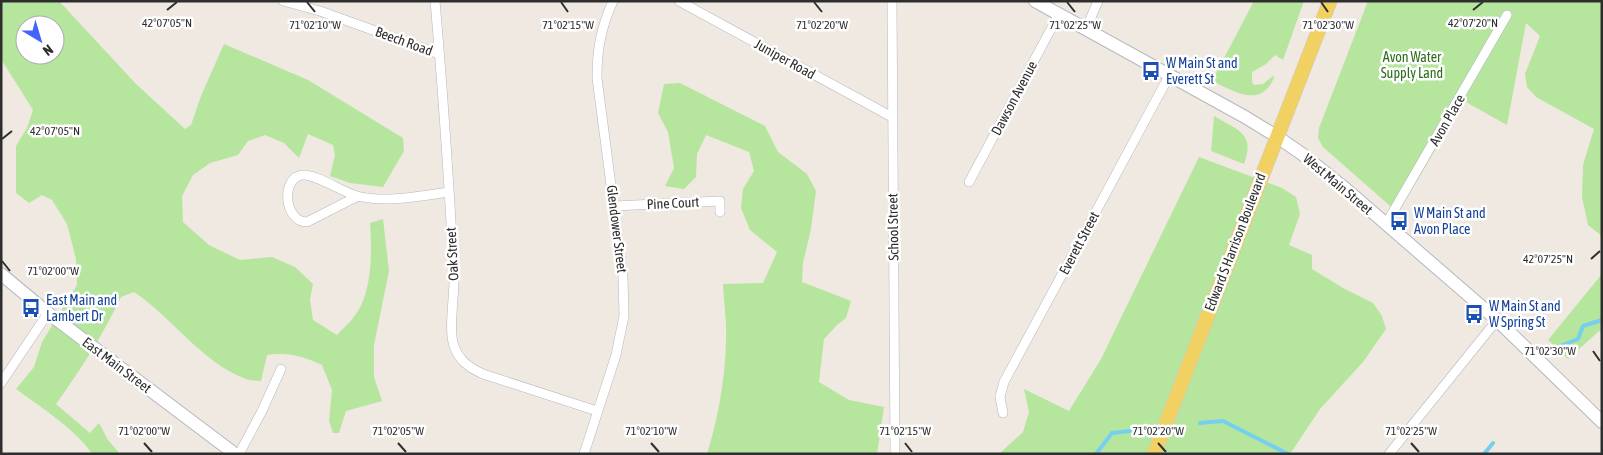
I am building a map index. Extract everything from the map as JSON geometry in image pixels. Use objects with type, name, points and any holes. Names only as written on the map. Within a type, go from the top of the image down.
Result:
[{"type":"main road","name":"West Main Street","points":[[1035,1],[1276,136],[1341,185],[1498,320],[1602,422]]},
{"type":"main road","name":"Edward S Harrison Boulevard","points":[[1154,454],[1330,1]]},
{"type":"main road","name":"East Main Street","points":[[1,274],[48,313],[235,454]]},
{"type":"street","name":"Beech Road","points":[[283,1],[320,11],[440,54]]},
{"type":"street","name":"Oak Street","points":[[435,1],[454,277],[452,337],[454,347],[459,356],[471,368],[484,374],[597,411]]},
{"type":"street","name":"Glendower Street","points":[[584,454],[616,355],[624,316],[623,277],[597,78],[599,39],[604,20],[613,1]]},
{"type":"street","name":"Juniper Road","points":[[679,1],[892,117]]},
{"type":"street","name":"School Street","points":[[892,1],[895,454]]},
{"type":"street","points":[[1086,29],[1098,1]]},
{"type":"street","name":"Dawson Avenue","points":[[969,182],[1059,14]]},
{"type":"street","name":"Avon Place","points":[[1386,224],[1508,15]]},
{"type":"street","name":"Everett Street","points":[[1003,412],[1000,397],[1004,382],[1169,76]]},
{"type":"street","points":[[358,196],[307,222],[299,220],[292,214],[288,204],[290,184],[295,178],[304,175],[314,177],[358,196],[388,199],[448,192]]},
{"type":"street","name":"Pine Court","points":[[614,206],[720,201],[720,212]]},
{"type":"street","points":[[1,383],[48,313]]},
{"type":"street","points":[[1389,454],[1498,320]]},
{"type":"street","points":[[239,454],[262,411],[281,369]]},
{"type":"green space","points":[[1,1],[59,1],[136,84],[185,129],[191,125],[201,96],[224,44],[308,80],[403,138],[404,151],[383,187],[350,183],[330,176],[335,155],[333,145],[308,134],[299,158],[284,143],[265,135],[248,141],[238,155],[210,163],[193,175],[182,196],[183,222],[209,245],[240,260],[272,257],[295,267],[313,284],[310,299],[313,320],[337,335],[360,308],[368,285],[370,272],[370,223],[383,219],[389,271],[374,345],[374,377],[382,401],[346,411],[339,433],[333,433],[329,421],[332,390],[322,365],[295,356],[282,354],[267,355],[261,381],[248,380],[215,362],[162,314],[134,292],[121,297],[91,352],[56,404],[90,433],[99,423],[108,440],[120,454],[92,454],[86,445],[68,428],[16,389],[34,367],[42,342],[77,285],[76,259],[67,224],[52,200],[42,195],[29,203],[16,193],[16,146],[27,128],[33,110],[1,59]]},
{"type":"green space","points":[[1254,1],[1304,1],[1283,60],[1275,55],[1266,64],[1252,72],[1252,82],[1254,85],[1263,84],[1273,76],[1274,78],[1262,93],[1246,95],[1212,81]]},
{"type":"green space","name":"Avon Water Supply Land","points":[[1368,1],[1602,1],[1602,236],[1588,225],[1582,197],[1583,165],[1594,129],[1536,97],[1527,87],[1525,74],[1540,36],[1526,23],[1507,125],[1464,101],[1398,213],[1323,147],[1318,138],[1319,128]]},
{"type":"green space","points":[[680,83],[765,126],[778,152],[807,174],[816,191],[811,229],[803,263],[802,282],[851,301],[846,318],[824,339],[819,382],[849,400],[884,407],[877,454],[707,454],[718,413],[724,370],[726,320],[723,284],[763,283],[777,252],[750,230],[741,208],[743,189],[754,171],[749,152],[706,135],[697,154],[696,177],[684,189],[665,186],[674,168],[668,132],[658,113],[664,84]]},
{"type":"green space","points":[[1214,116],[1237,129],[1246,139],[1248,145],[1244,164],[1211,151]]},
{"type":"green space","points":[[1199,157],[1282,188],[1296,197],[1300,214],[1289,245],[1312,255],[1312,269],[1343,288],[1373,303],[1382,316],[1386,329],[1363,362],[1320,409],[1290,454],[999,454],[1023,432],[1029,412],[1024,389],[1069,411],[1101,359]]},
{"type":"green space","points":[[1602,274],[1602,332],[1599,331],[1568,359],[1548,340]]},
{"type":"waterway","points":[[1555,348],[1578,339],[1583,326],[1602,320]]},
{"type":"waterway","points":[[1200,423],[1223,421],[1288,454]]},
{"type":"waterway","points":[[1096,454],[1112,433],[1139,430]]},
{"type":"waterway","points":[[1484,454],[1493,443]]},
{"type":"place","name":"W Main St and Everett St","points":[[1151,71]]},
{"type":"place","name":"W Main St and Avon Place","points":[[1399,221]]},
{"type":"place","name":"East Main and Lambert Dr","points":[[31,308]]},
{"type":"place","name":"W Main St and W Spring St","points":[[1474,314]]}]
